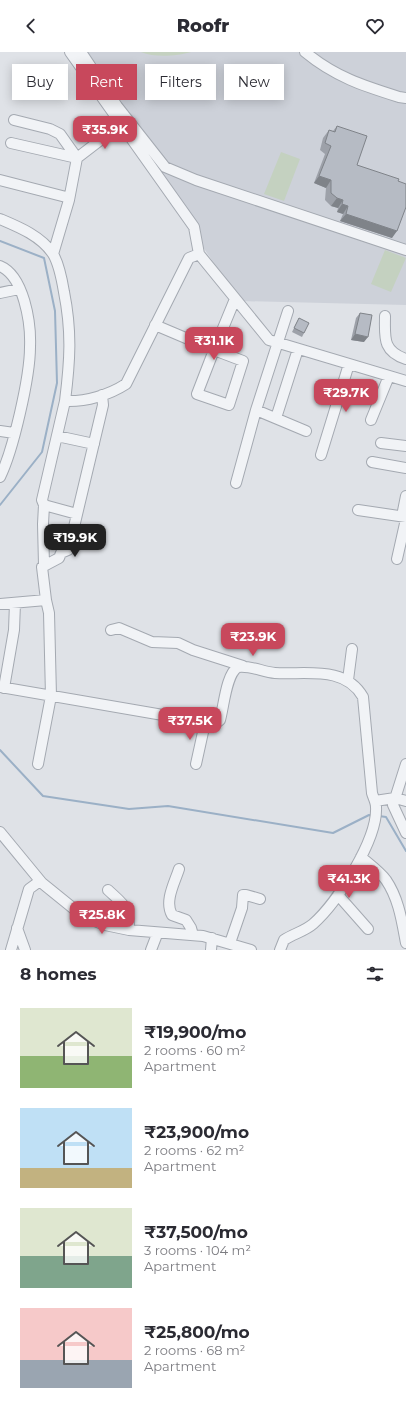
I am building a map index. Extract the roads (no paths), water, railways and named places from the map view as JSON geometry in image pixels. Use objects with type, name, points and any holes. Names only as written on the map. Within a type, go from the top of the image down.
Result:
[{"type":"street","points":[[70,52],[194,227],[199,254],[268,340],[406,381]]},
{"type":"street","points":[[81,52],[117,106],[165,167],[196,180],[406,250]]},
{"type":"street","points":[[305,52],[316,61],[350,81],[406,98]]},
{"type":"street","points":[[14,120],[50,129],[60,134],[77,158]]},
{"type":"street","points":[[53,254],[69,200],[77,158],[120,124]]},
{"type":"street","points":[[11,143],[77,158]]},
{"type":"street","points":[[0,180],[57,194],[66,197],[69,200]]},
{"type":"street","points":[[0,219],[39,239],[53,254],[62,278],[70,322],[70,357],[65,401],[42,496],[44,505],[42,524],[44,565],[42,571],[49,614],[51,696],[38,764]]},
{"type":"street","points":[[65,401],[79,401],[102,395],[116,391],[126,384],[189,258],[199,254]]},
{"type":"street","points":[[0,266],[7,269],[15,279],[20,289],[27,309],[30,347],[25,384],[14,433],[4,454],[0,477]]},
{"type":"street","points":[[0,293],[20,289]]},
{"type":"street","points":[[155,325],[214,350],[243,361],[229,405],[197,394],[214,350],[235,299]]},
{"type":"street","points":[[236,483],[256,410],[288,311]]},
{"type":"street","points":[[384,316],[386,342],[390,351],[406,359]]},
{"type":"street","points":[[276,418],[298,349]]},
{"type":"street","points":[[321,455],[349,364]]},
{"type":"street","points":[[371,420],[389,376]]},
{"type":"street","points":[[44,565],[59,558],[61,552],[68,550],[103,405],[102,395]]},
{"type":"street","points":[[256,410],[306,431]]},
{"type":"street","points":[[0,431],[14,433]]},
{"type":"street","points":[[57,436],[94,444]]},
{"type":"street","points":[[381,443],[406,446]]},
{"type":"street","points":[[372,462],[406,468]]},
{"type":"street","points":[[398,559],[405,518],[406,496]]},
{"type":"street","points":[[44,505],[77,514]]},
{"type":"street","points":[[358,510],[405,518]]},
{"type":"street","points":[[0,604],[46,600]]},
{"type":"street","points":[[15,602],[14,630],[2,688],[215,724],[220,720],[229,678],[233,670],[242,666]]},
{"type":"street","points":[[111,630],[119,628],[152,642],[178,643],[193,650],[242,666],[273,672],[334,674],[348,680],[358,688],[363,696],[372,793],[376,804],[375,821],[361,857],[338,895],[314,923],[306,929],[284,940],[280,950]]},
{"type":"street","points":[[348,680],[352,649]]},
{"type":"street","points":[[196,764],[205,723]]},
{"type":"street","points":[[406,764],[393,805],[406,833]]},
{"type":"street","points":[[376,804],[395,798],[406,801]]},
{"type":"street","points":[[0,832],[38,882],[84,917],[105,925],[129,930],[193,935],[211,944]]},
{"type":"street","points":[[0,837],[38,882],[60,904],[82,921],[104,929],[129,935],[192,939],[211,944],[234,946],[251,950]]},
{"type":"street","points":[[361,857],[386,879],[399,909],[406,943]]},
{"type":"street","points":[[179,869],[169,900],[170,912],[172,915],[186,920],[193,935]]},
{"type":"street","points":[[11,950],[29,889],[38,882]]},
{"type":"street","points":[[108,890],[126,906],[129,914],[129,930]]},
{"type":"street","points":[[234,946],[243,896],[246,894],[260,899]]},
{"type":"street","points":[[338,895],[368,929]]},
{"type":"street","points":[[17,928],[25,950]]},
{"type":"street","points":[[151,950],[156,937]]},
{"type":"waterway","points":[[0,241],[44,258],[55,311],[57,383],[42,452],[0,505]]},
{"type":"waterway","points":[[0,750],[43,796],[129,809],[168,806],[333,833],[369,815],[373,816]]},
{"type":"waterway","points":[[379,816],[386,817],[406,851]]}]
